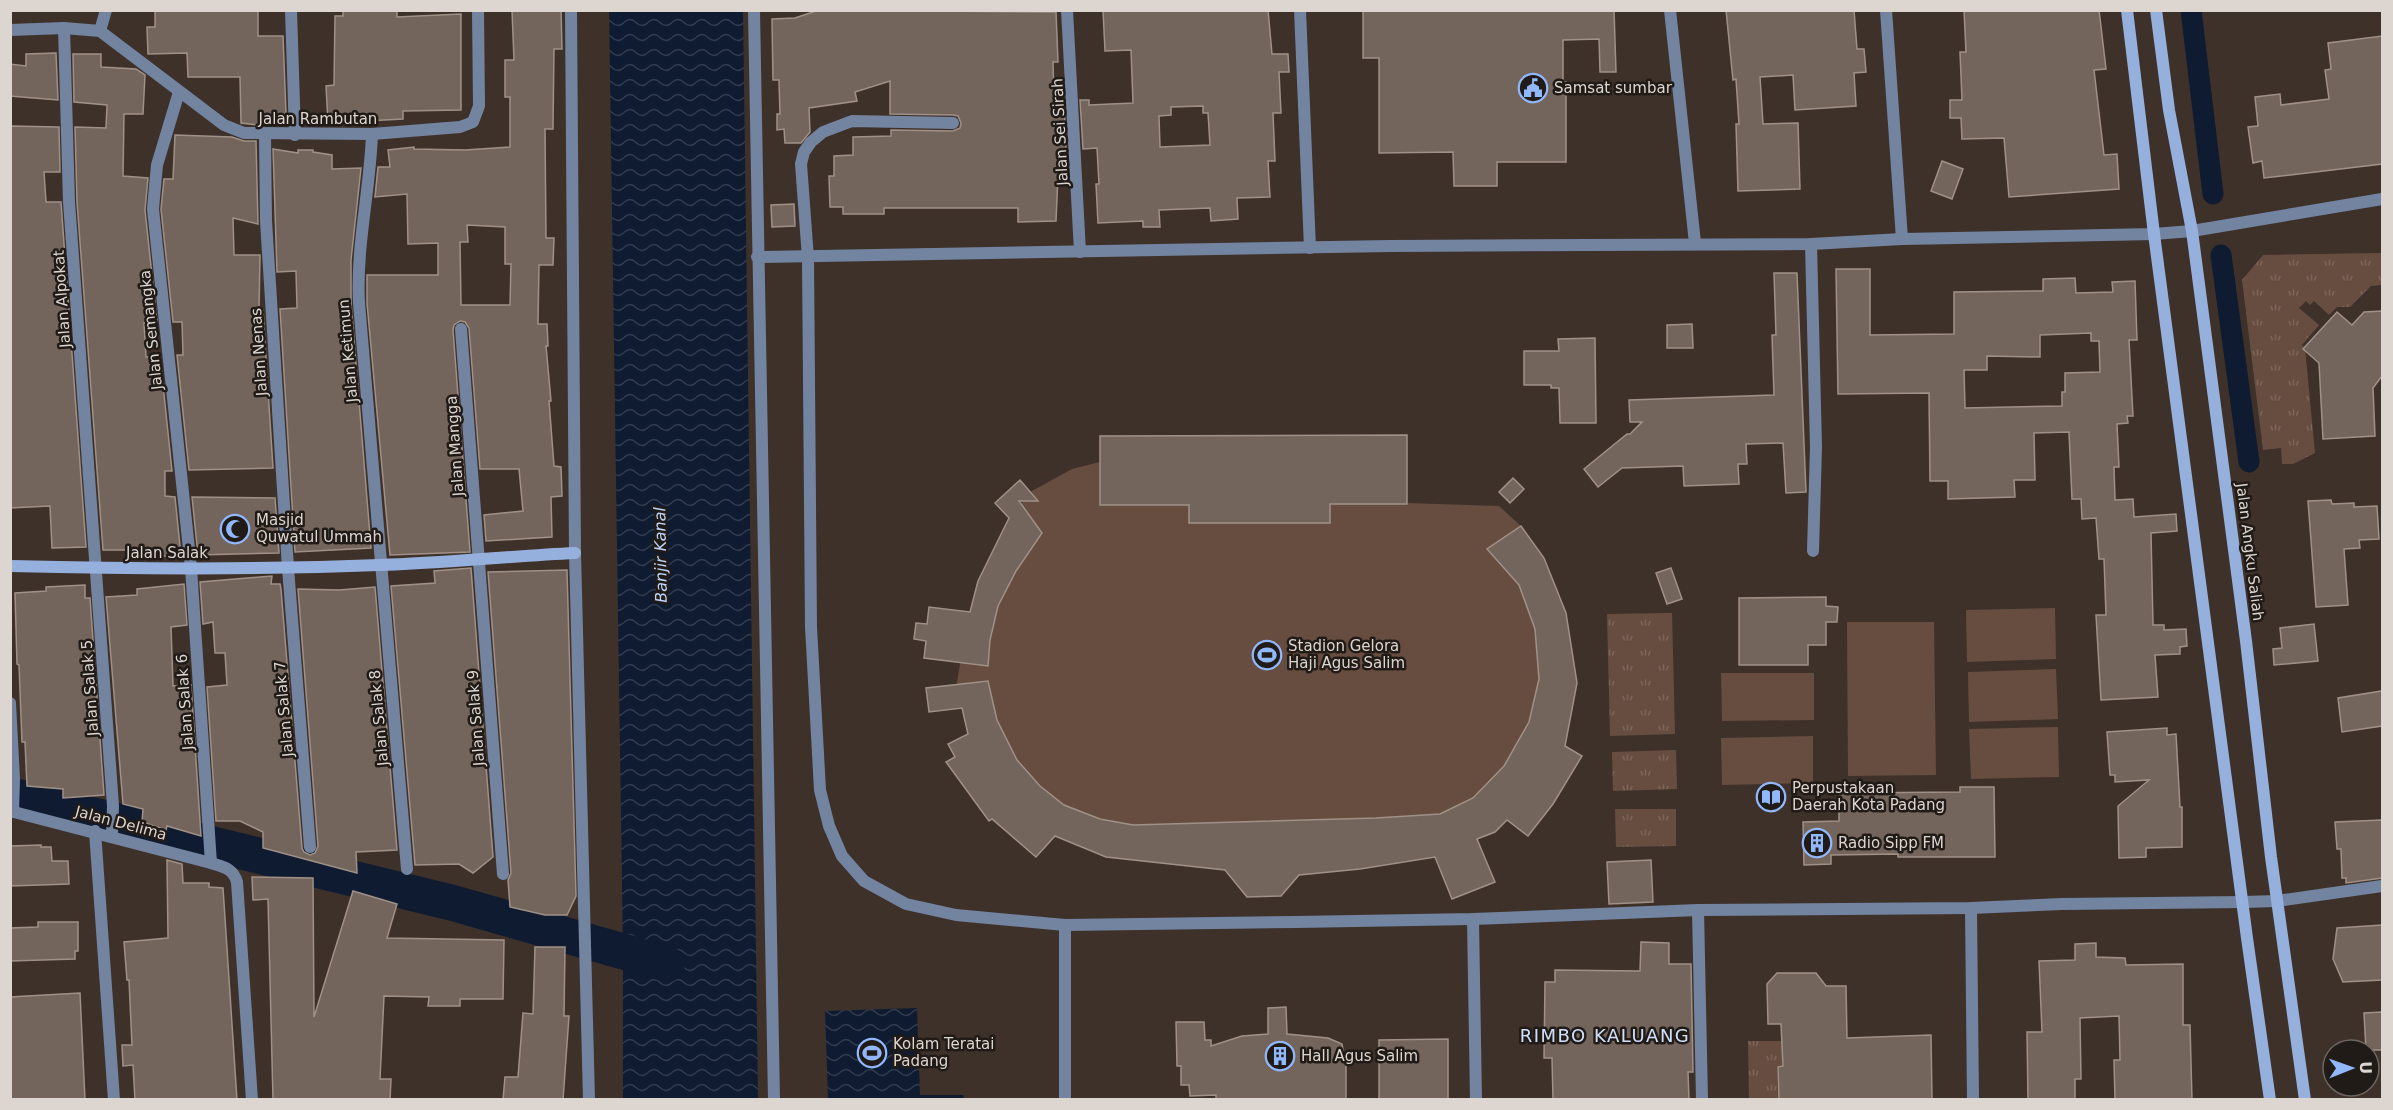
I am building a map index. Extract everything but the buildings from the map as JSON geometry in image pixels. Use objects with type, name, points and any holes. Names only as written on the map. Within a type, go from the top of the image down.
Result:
[{"type":"main road","points":[[2127,10],[2154,234],[2270,1100]]},
{"type":"main road","name":"Jalan Angku Saliah","points":[[2156,10],[2169,110],[2192,231],[2226,481],[2277,901],[2305,1100]]},
{"type":"main road","name":"Jalan Salak","points":[[10,566],[288,568],[478,560],[575,553]]},
{"type":"street","points":[[10,30],[64,28],[100,31],[106,10]]},
{"type":"street","points":[[291,10],[295,135]]},
{"type":"street","name":"Jalan Rambutan","points":[[100,31],[231,129],[265,135],[372,134],[460,127],[473,122],[479,106],[478,10]]},
{"type":"street","points":[[571,10],[575,553],[589,1100]]},
{"type":"street","points":[[754,10],[774,1100]]},
{"type":"street","name":"Jalan Sei Sirah","points":[[1067,10],[1080,252]]},
{"type":"street","points":[[1300,10],[1310,248]]},
{"type":"street","points":[[1670,10],[1695,243]]},
{"type":"street","points":[[1886,10],[1902,239]]},
{"type":"street","name":"Jalan Alpokat","points":[[64,28],[69,202],[97,568]]},
{"type":"street","name":"Jalan Semangka","points":[[179,92],[157,165],[153,209],[191,568]]},
{"type":"street","points":[[953,123],[852,121],[823,132],[811,142],[804,152],[801,164],[808,258],[811,627],[820,790],[829,826],[842,856],[864,881],[906,904],[956,915],[1065,925],[1473,919],[1698,910],[1971,908],[2062,904],[2277,901],[2382,886]]},
{"type":"street","name":"Jalan Ketimun","points":[[372,134],[371,166],[360,250],[358,289],[381,565]]},
{"type":"street","name":"Jalan Nenas","points":[[265,135],[266,222],[288,568]]},
{"type":"street","points":[[757,257],[1695,243],[1811,244],[1902,239],[2154,234],[2192,231],[2382,199]]},
{"type":"street","points":[[1811,244],[1816,447],[1813,550]]},
{"type":"street","name":"Jalan Mangga","points":[[461,329],[478,560]]},
{"type":"street","name":"Jalan Salak 9","points":[[478,560],[503,874]]},
{"type":"street","name":"Jalan Salak 8","points":[[381,565],[407,869]]},
{"type":"street","name":"Jalan Salak 5","points":[[97,568],[113,806],[112,833]]},
{"type":"street","name":"Jalan Salak 6","points":[[191,568],[209,833],[215,861]]},
{"type":"street","name":"Jalan Salak 7","points":[[288,568],[310,847]]},
{"type":"street","points":[[10,703],[14,779],[12,809]]},
{"type":"street","name":"Jalan Delima","points":[[12,809],[215,861]]},
{"type":"street","points":[[95,831],[114,1100]]},
{"type":"street","points":[[215,861],[233,873],[237,882],[252,1100]]},
{"type":"street","points":[[1971,908],[1973,1100]]},
{"type":"street","points":[[1698,910],[1702,1100]]},
{"type":"street","points":[[1473,919],[1476,1100]]},
{"type":"street","points":[[1065,925],[1065,1100]]},
{"type":"green space","points":[[2382,253],[2382,285],[2371,286],[2350,307],[2337,307],[2329,315],[2314,301],[2310,305],[2306,301],[2299,308],[2319,325],[2302,345],[2305,348],[2315,453],[2293,464],[2282,464],[2281,448],[2263,450],[2242,280],[2263,255]]},
{"type":"green space","name":"Stadion Gelora Haji Agus Salim","points":[[1406,435],[1407,503],[1499,506],[1522,527],[1544,558],[1577,683],[1566,742],[1541,788],[1495,832],[1431,858],[1299,875],[1281,896],[1247,897],[1225,870],[1106,857],[1058,837],[968,737],[957,682],[966,628],[978,581],[1005,526],[1030,492],[1072,469],[1100,462],[1100,436]]},
{"type":"green space","points":[[2055,608],[2056,659],[1967,662],[1966,610]]},
{"type":"green space","points":[[1672,613],[1675,734],[1610,736],[1607,614]]},
{"type":"green space","points":[[1847,622],[1934,622],[1936,775],[1848,776]]},
{"type":"green space","points":[[2056,669],[2058,719],[1969,722],[1968,672]]},
{"type":"green space","points":[[1721,673],[1814,673],[1814,720],[1722,721]]},
{"type":"green space","points":[[2058,727],[2059,777],[1971,779],[1969,729]]},
{"type":"green space","points":[[1813,736],[1813,783],[1722,785],[1721,738]]},
{"type":"green space","points":[[1676,750],[1677,789],[1613,791],[1612,752]]},
{"type":"green space","points":[[1615,809],[1676,809],[1676,846],[1616,847]]},
{"type":"green space","points":[[1748,1041],[1782,1041],[1782,1066],[1777,1067],[1778,1099],[1749,1099]]},
{"type":"water","name":"Banjir Kanal","points":[[609,11],[743,11],[758,1099],[623,1099],[623,950]]},
{"type":"water","name":"Kolam Teratai Padang","points":[[917,1008],[920,1095],[963,1095],[964,1099],[828,1099],[825,1011]]},
{"type":"waterway","points":[[2191,10],[2213,194]]},
{"type":"waterway","points":[[2221,255],[2249,462]]},
{"type":"waterway","points":[[10,795],[453,903],[667,964]]},
{"type":"place","name":"Samsat sumbar","points":[[1533,88]]},
{"type":"place","name":"Masjid Quwatul Ummah","points":[[235,529]]},
{"type":"place","name":"Stadion Gelora Haji Agus Salim","points":[[1267,655]]},
{"type":"place","name":"Perpustakaan Daerah Kota Padang","points":[[1771,797]]},
{"type":"place","name":"Radio Sipp FM","points":[[1817,843]]},
{"type":"place","name":"Kolam Teratai Padang","points":[[872,1053]]},
{"type":"place","name":"Hall Agus Salim","points":[[1280,1056]]},
{"type":"district","name":"RIMBO KALUANG","points":[[1605,1036]]}]
